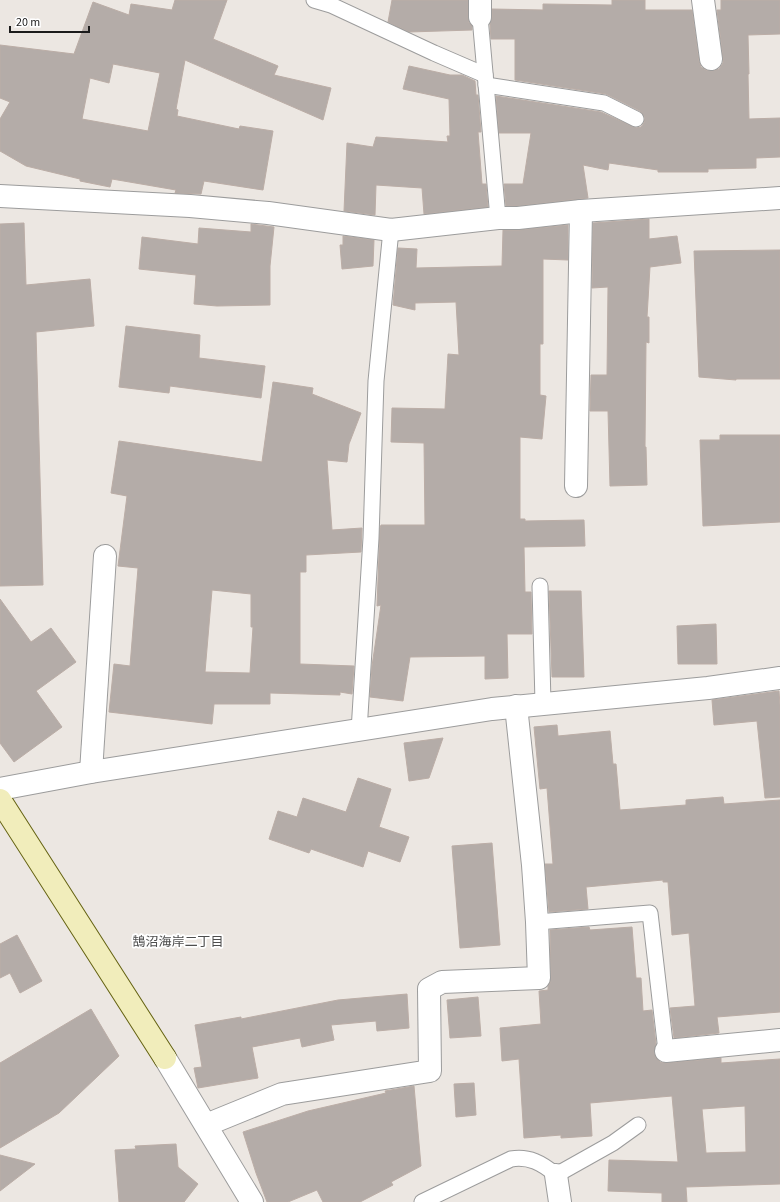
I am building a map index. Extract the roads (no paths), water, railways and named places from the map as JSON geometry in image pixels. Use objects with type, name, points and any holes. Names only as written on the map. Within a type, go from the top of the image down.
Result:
[{"type":"street","points":[[703,0],[711,59]]},
{"type":"street","points":[[0,196],[190,206],[268,213],[392,230],[498,218],[518,218],[581,211],[780,198]]},
{"type":"street","points":[[576,486],[581,211]]},
{"type":"street","points":[[91,772],[106,556]]},
{"type":"street","points":[[0,789],[91,772],[492,709],[708,688],[780,678]]},
{"type":"street","points":[[206,1125],[282,1094],[430,1071],[429,989],[442,982],[539,978],[533,865],[516,706]]},
{"type":"street","points":[[0,800],[165,1058],[252,1202]]},
{"type":"street","points":[[666,1051],[780,1040]]},
{"type":"street","points":[[556,1175],[560,1202]]},
{"type":"lane","points":[[314,0],[331,5],[434,53],[485,80],[604,103],[636,119]]},
{"type":"lane","points":[[480,9],[498,218]]},
{"type":"lane","points":[[359,731],[371,538],[376,381],[392,230]]},
{"type":"lane","points":[[540,586],[543,703]]},
{"type":"lane","points":[[537,922],[650,913],[666,1051]]},
{"type":"lane","points":[[422,1202],[511,1159],[521,1157],[532,1160],[546,1166],[556,1175],[613,1143],[638,1125]]},
{"type":"district","name":"鵠沼海岸二丁目","points":[[178,941]]}]
